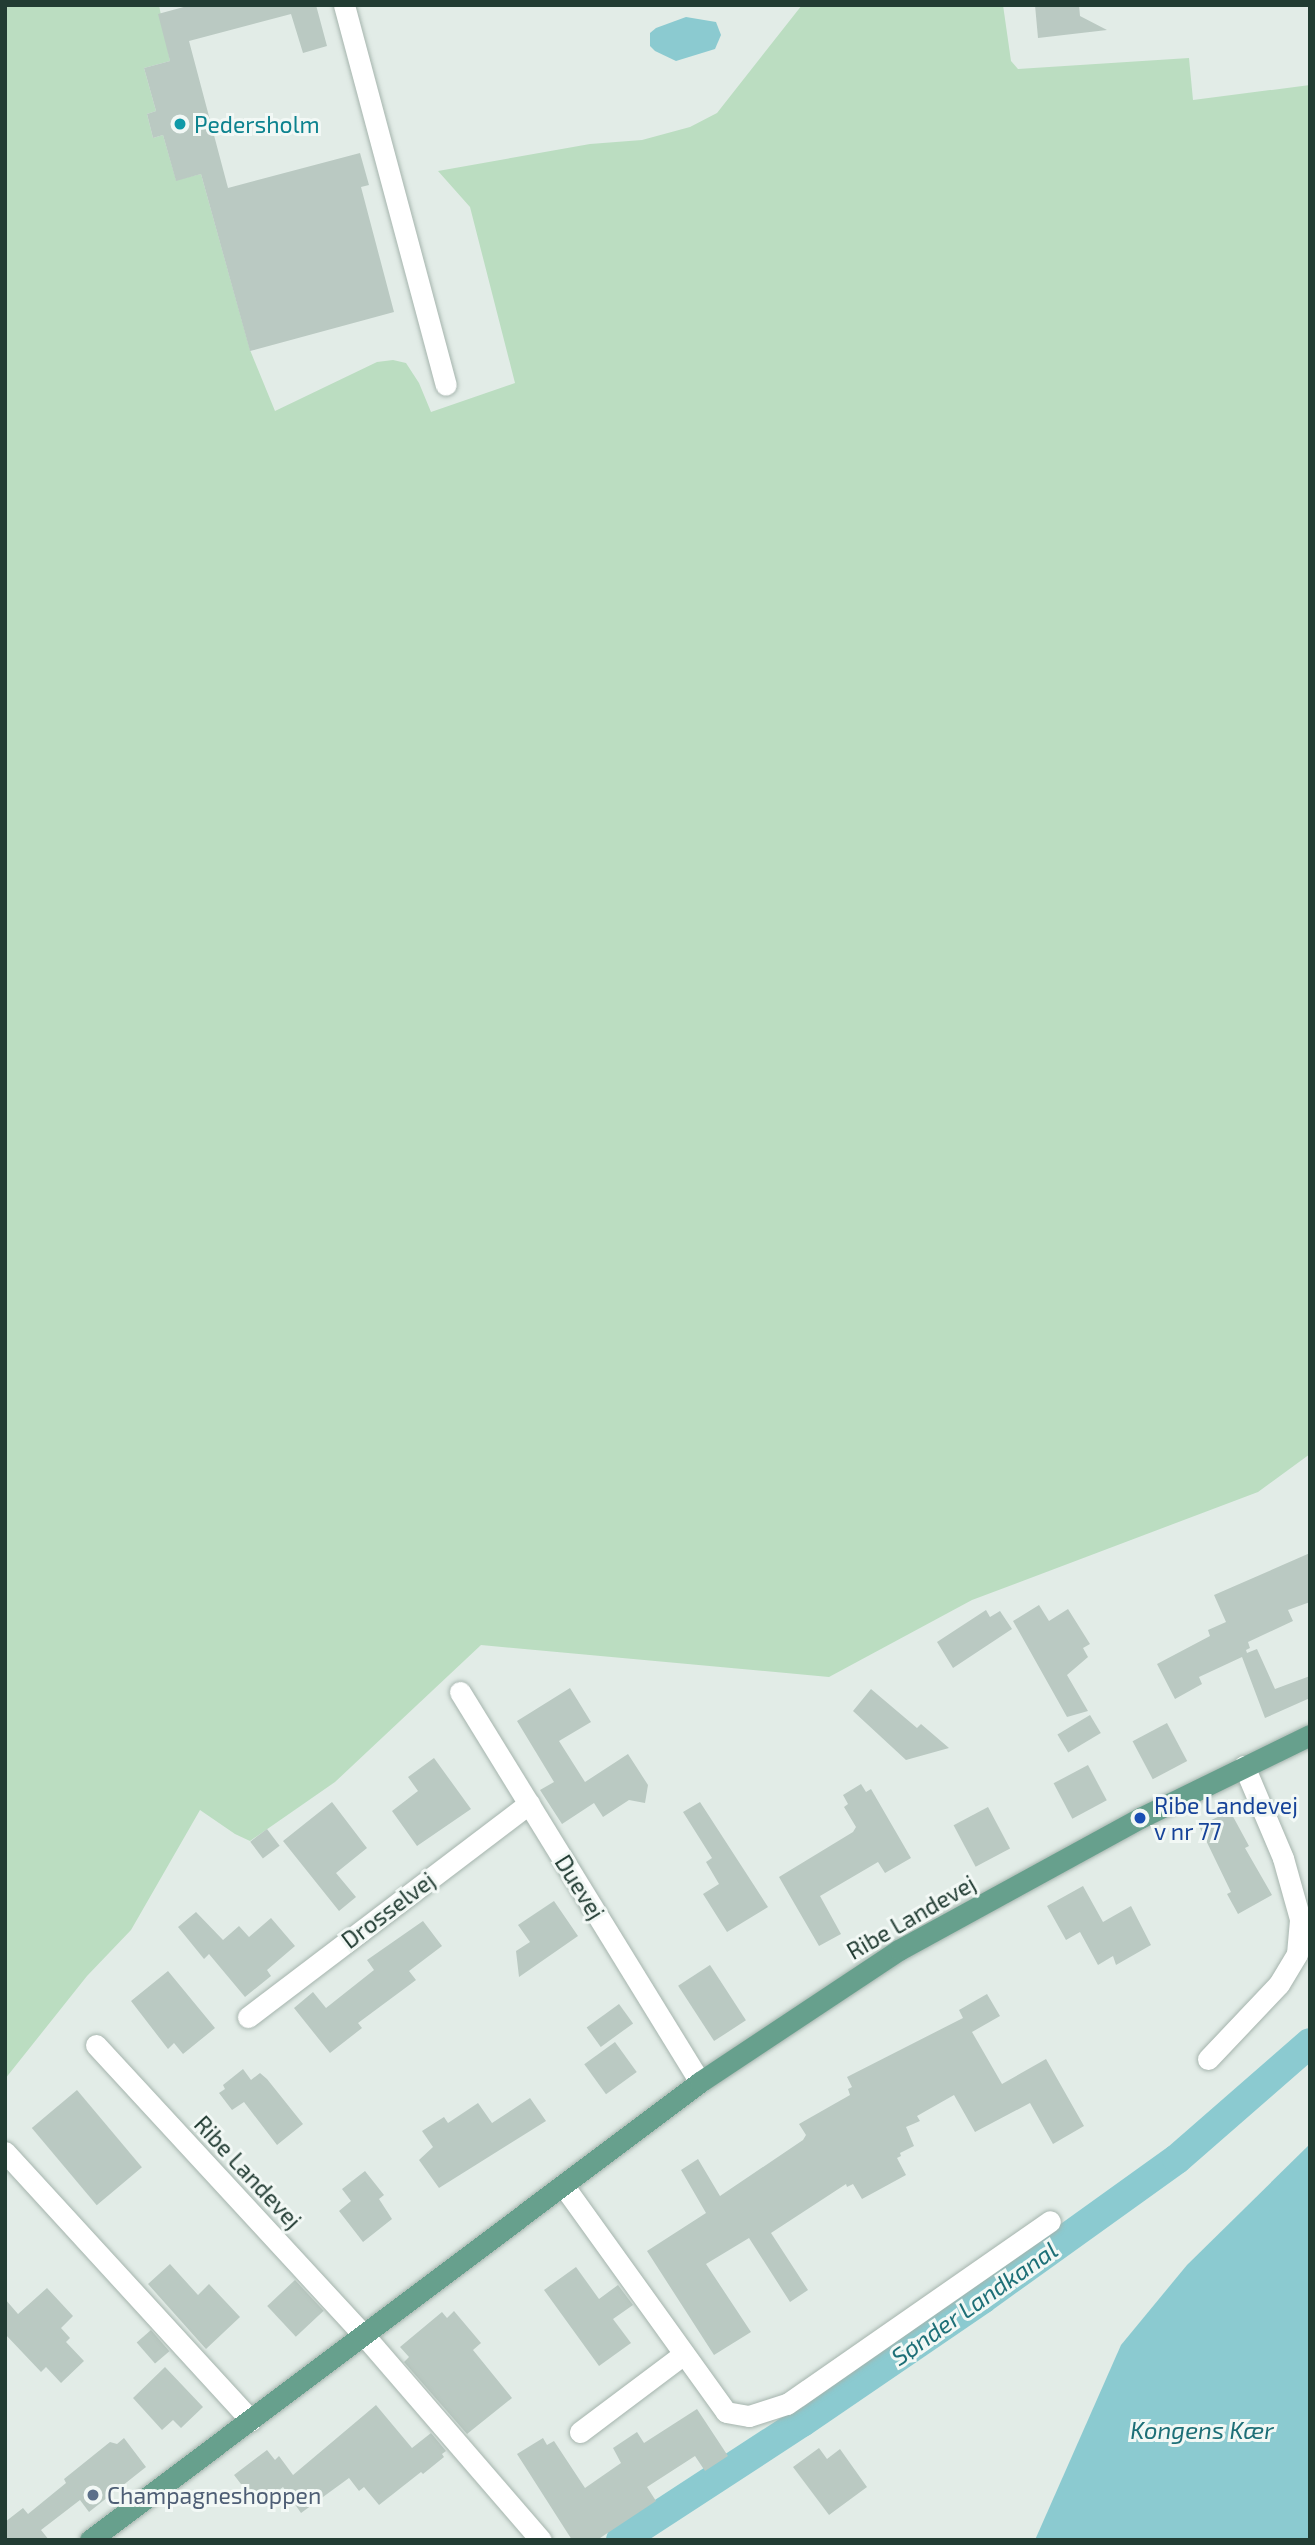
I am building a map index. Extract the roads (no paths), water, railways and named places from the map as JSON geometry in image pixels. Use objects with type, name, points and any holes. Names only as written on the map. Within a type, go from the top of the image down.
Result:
[{"type":"main road","name":"Ribe Landevej","points":[[90,2540],[700,2082],[899,1951],[1140,1818],[1310,1735]]},
{"type":"street","points":[[344,5],[446,385]]},
{"type":"street","name":"Duevej","points":[[460,1692],[700,2082]]},
{"type":"street","points":[[1208,2059],[1279,1984],[1297,1954],[1300,1919],[1283,1858],[1244,1766]]},
{"type":"street","name":"Drosselvej","points":[[247,2017],[529,1804]]},
{"type":"street","name":"Ribe Landevej","points":[[96,2045],[363,2334],[541,2540]]},
{"type":"street","points":[[5,2152],[251,2420]]},
{"type":"street","points":[[563,2185],[726,2412],[749,2416],[787,2404],[1050,2221]]},
{"type":"street","points":[[580,2432],[684,2354]]},
{"type":"water","points":[[686,17],[716,22],[721,35],[715,49],[676,61],[650,46],[650,33],[656,28]]},
{"type":"water","name":"Kongens Kær","points":[[1310,2144],[1310,2540],[1035,2540],[1121,2345],[1187,2265]]},
{"type":"waterway","name":"Sønder Landkanal","points":[[621,2540],[802,2422],[982,2299],[1177,2159],[1310,2043]]},
{"type":"place","name":"Pedersholm","points":[[180,124]]},
{"type":"place","name":"Ribe Landevej v nr 77","points":[[1140,1818]]},
{"type":"place","name":"Champagneshoppen","points":[[93,2495]]}]
